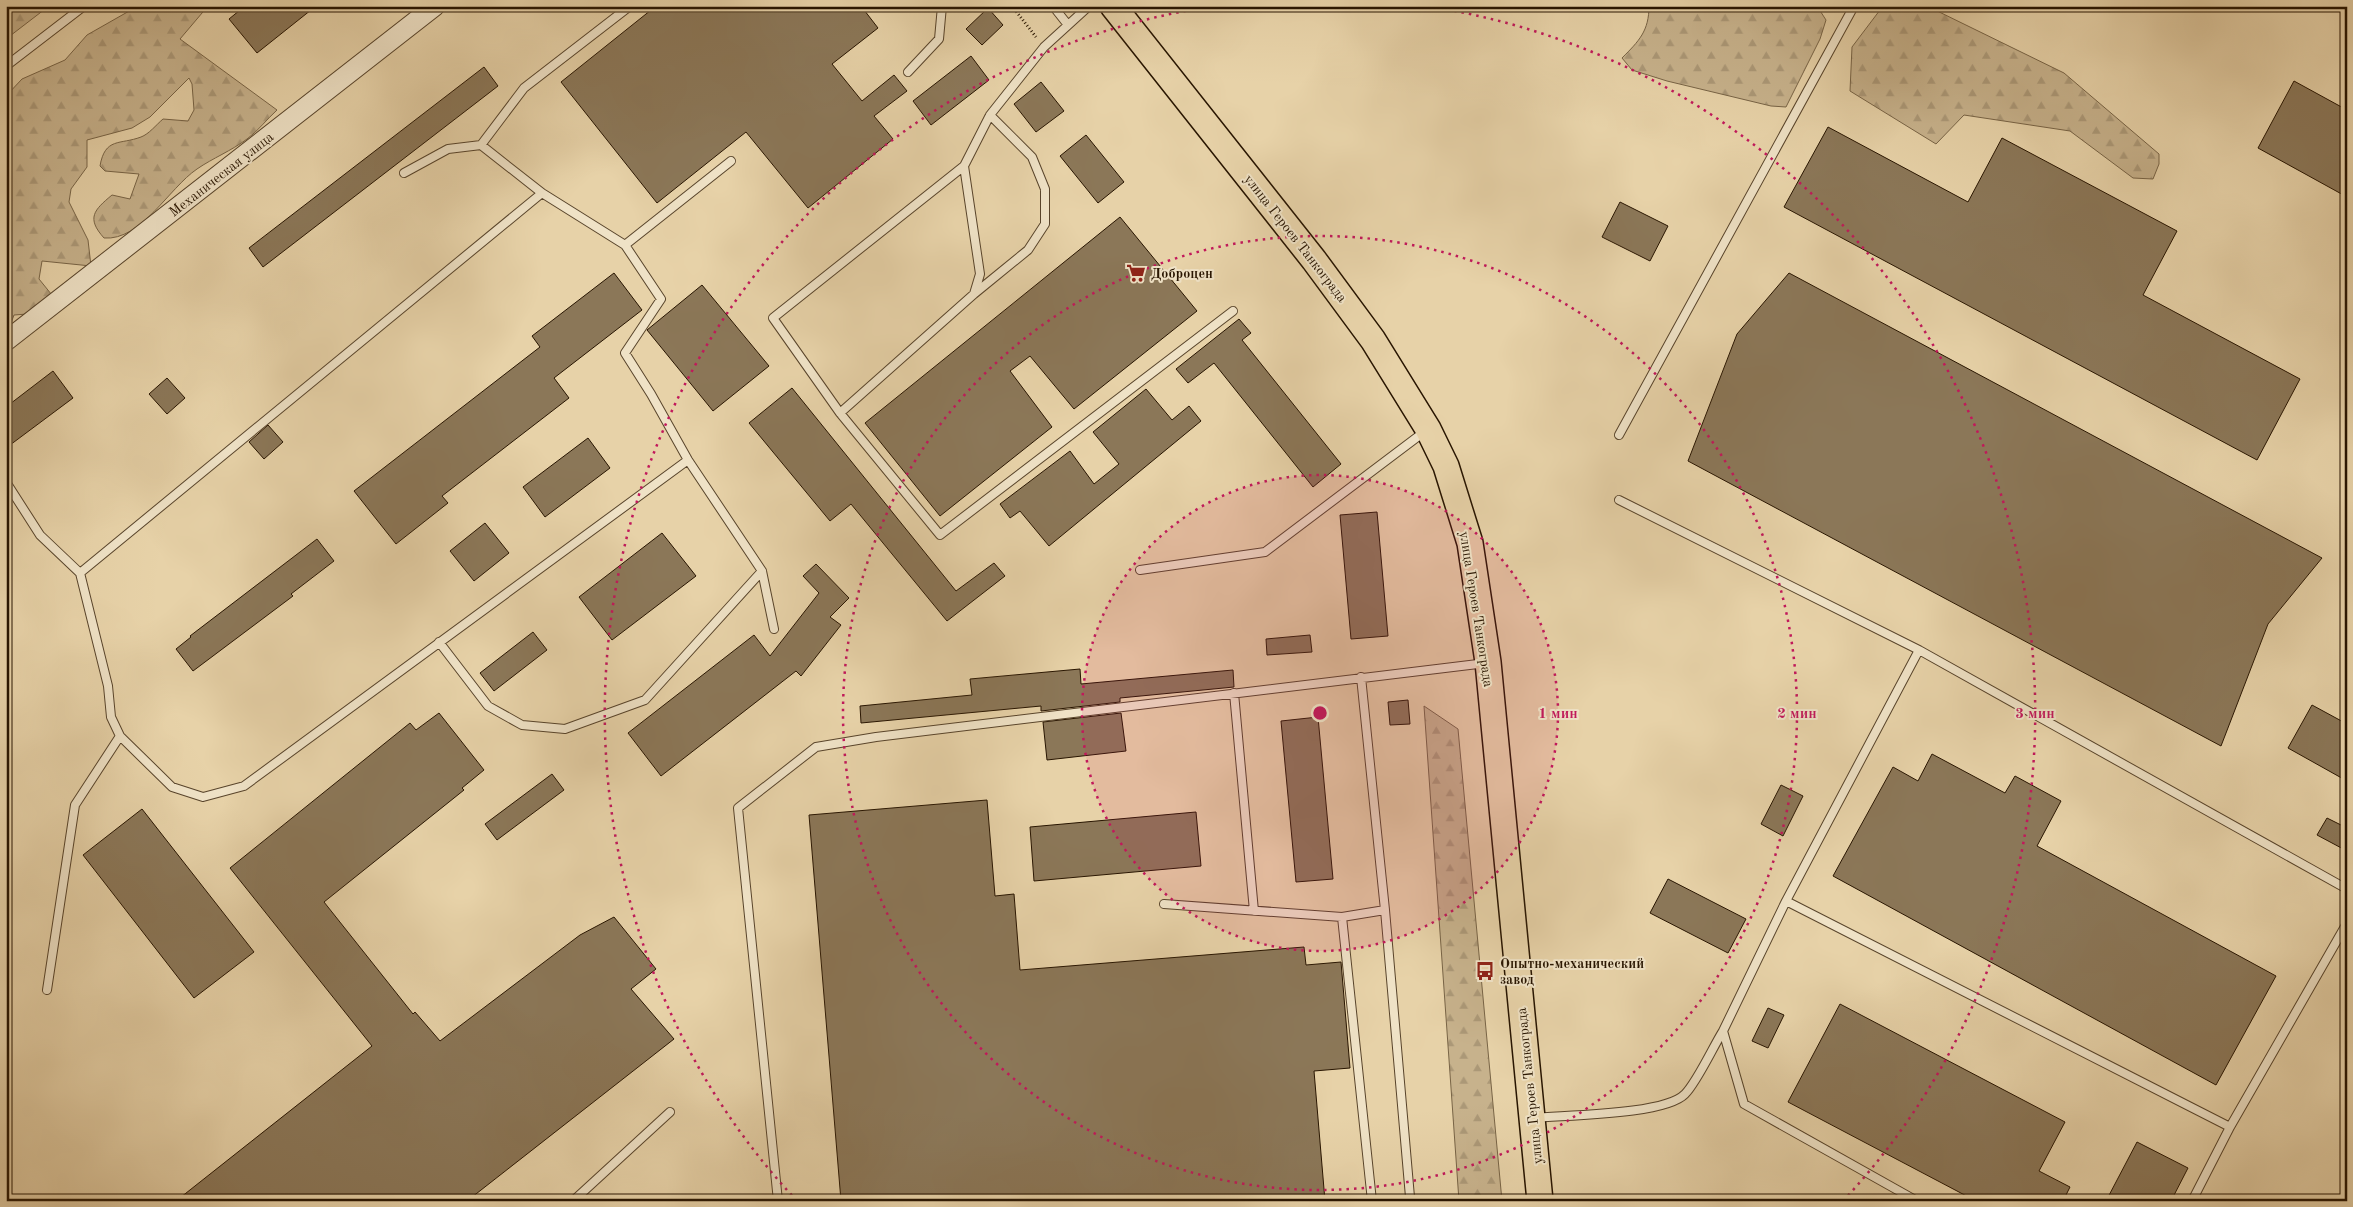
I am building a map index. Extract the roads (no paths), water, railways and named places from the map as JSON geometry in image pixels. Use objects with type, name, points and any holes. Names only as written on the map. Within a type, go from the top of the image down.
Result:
[{"type":"main road","name":"улица Героев Танкограда","points":[[1113,6],[1320,268],[1373,340],[1428,429],[1446,466],[1470,543],[1488,662],[1540,1201]]},
{"type":"street","name":"Механическая улица","points":[[6,341],[435,6]]},
{"type":"lane","points":[[6,66],[84,6]]},
{"type":"lane","points":[[481,145],[524,88],[630,6]]},
{"type":"lane","points":[[908,72],[939,39],[942,6]]},
{"type":"lane","points":[[1053,6],[1068,25]]},
{"type":"lane","points":[[1089,6],[1044,47],[990,116],[964,166],[772,318],[840,412],[940,534],[1233,311]]},
{"type":"lane","points":[[1619,435],[1854,6]]},
{"type":"lane","points":[[840,412],[974,294],[1028,250],[1045,224],[1045,189],[1032,157],[990,116]]},
{"type":"lane","points":[[404,173],[448,149],[481,145],[542,193],[625,245],[661,299],[625,353],[651,394],[688,460],[762,571],[774,629]]},
{"type":"lane","points":[[625,245],[731,161]]},
{"type":"lane","points":[[964,166],[980,274],[974,294]]},
{"type":"lane","points":[[80,573],[542,193]]},
{"type":"lane","points":[[1140,570],[1264,552],[1428,429]]},
{"type":"lane","points":[[6,482],[40,534],[80,573],[108,686],[111,717],[120,736],[172,787],[204,797],[244,786],[688,460]]},
{"type":"lane","points":[[1619,500],[1919,650],[2347,888]]},
{"type":"lane","points":[[439,642],[488,706],[522,725],[565,729],[645,700],[762,571]]},
{"type":"lane","points":[[1532,1118],[1649,1109],[1685,1095],[1723,1031],[1786,902],[1919,650]]},
{"type":"lane","points":[[778,1201],[738,808],[816,747],[885,736],[1488,662]]},
{"type":"lane","points":[[1361,677],[1385,910],[1410,1197]]},
{"type":"lane","points":[[1234,693],[1254,911]]},
{"type":"lane","points":[[47,990],[75,805],[120,736]]},
{"type":"lane","points":[[1786,902],[2230,1127]]},
{"type":"lane","points":[[1164,904],[1342,917],[1385,910]]},
{"type":"lane","points":[[1342,917],[1372,1201]]},
{"type":"lane","points":[[2192,1201],[2230,1127],[2347,923]]},
{"type":"lane","points":[[1723,1031],[1744,1104],[1917,1201]]},
{"type":"lane","points":[[573,1201],[670,1112]]},
{"type":"place","name":"Доброцен","points":[[1136,273]]},
{"type":"place","name":"Опытно-механический завод","points":[[1485,971]]}]
